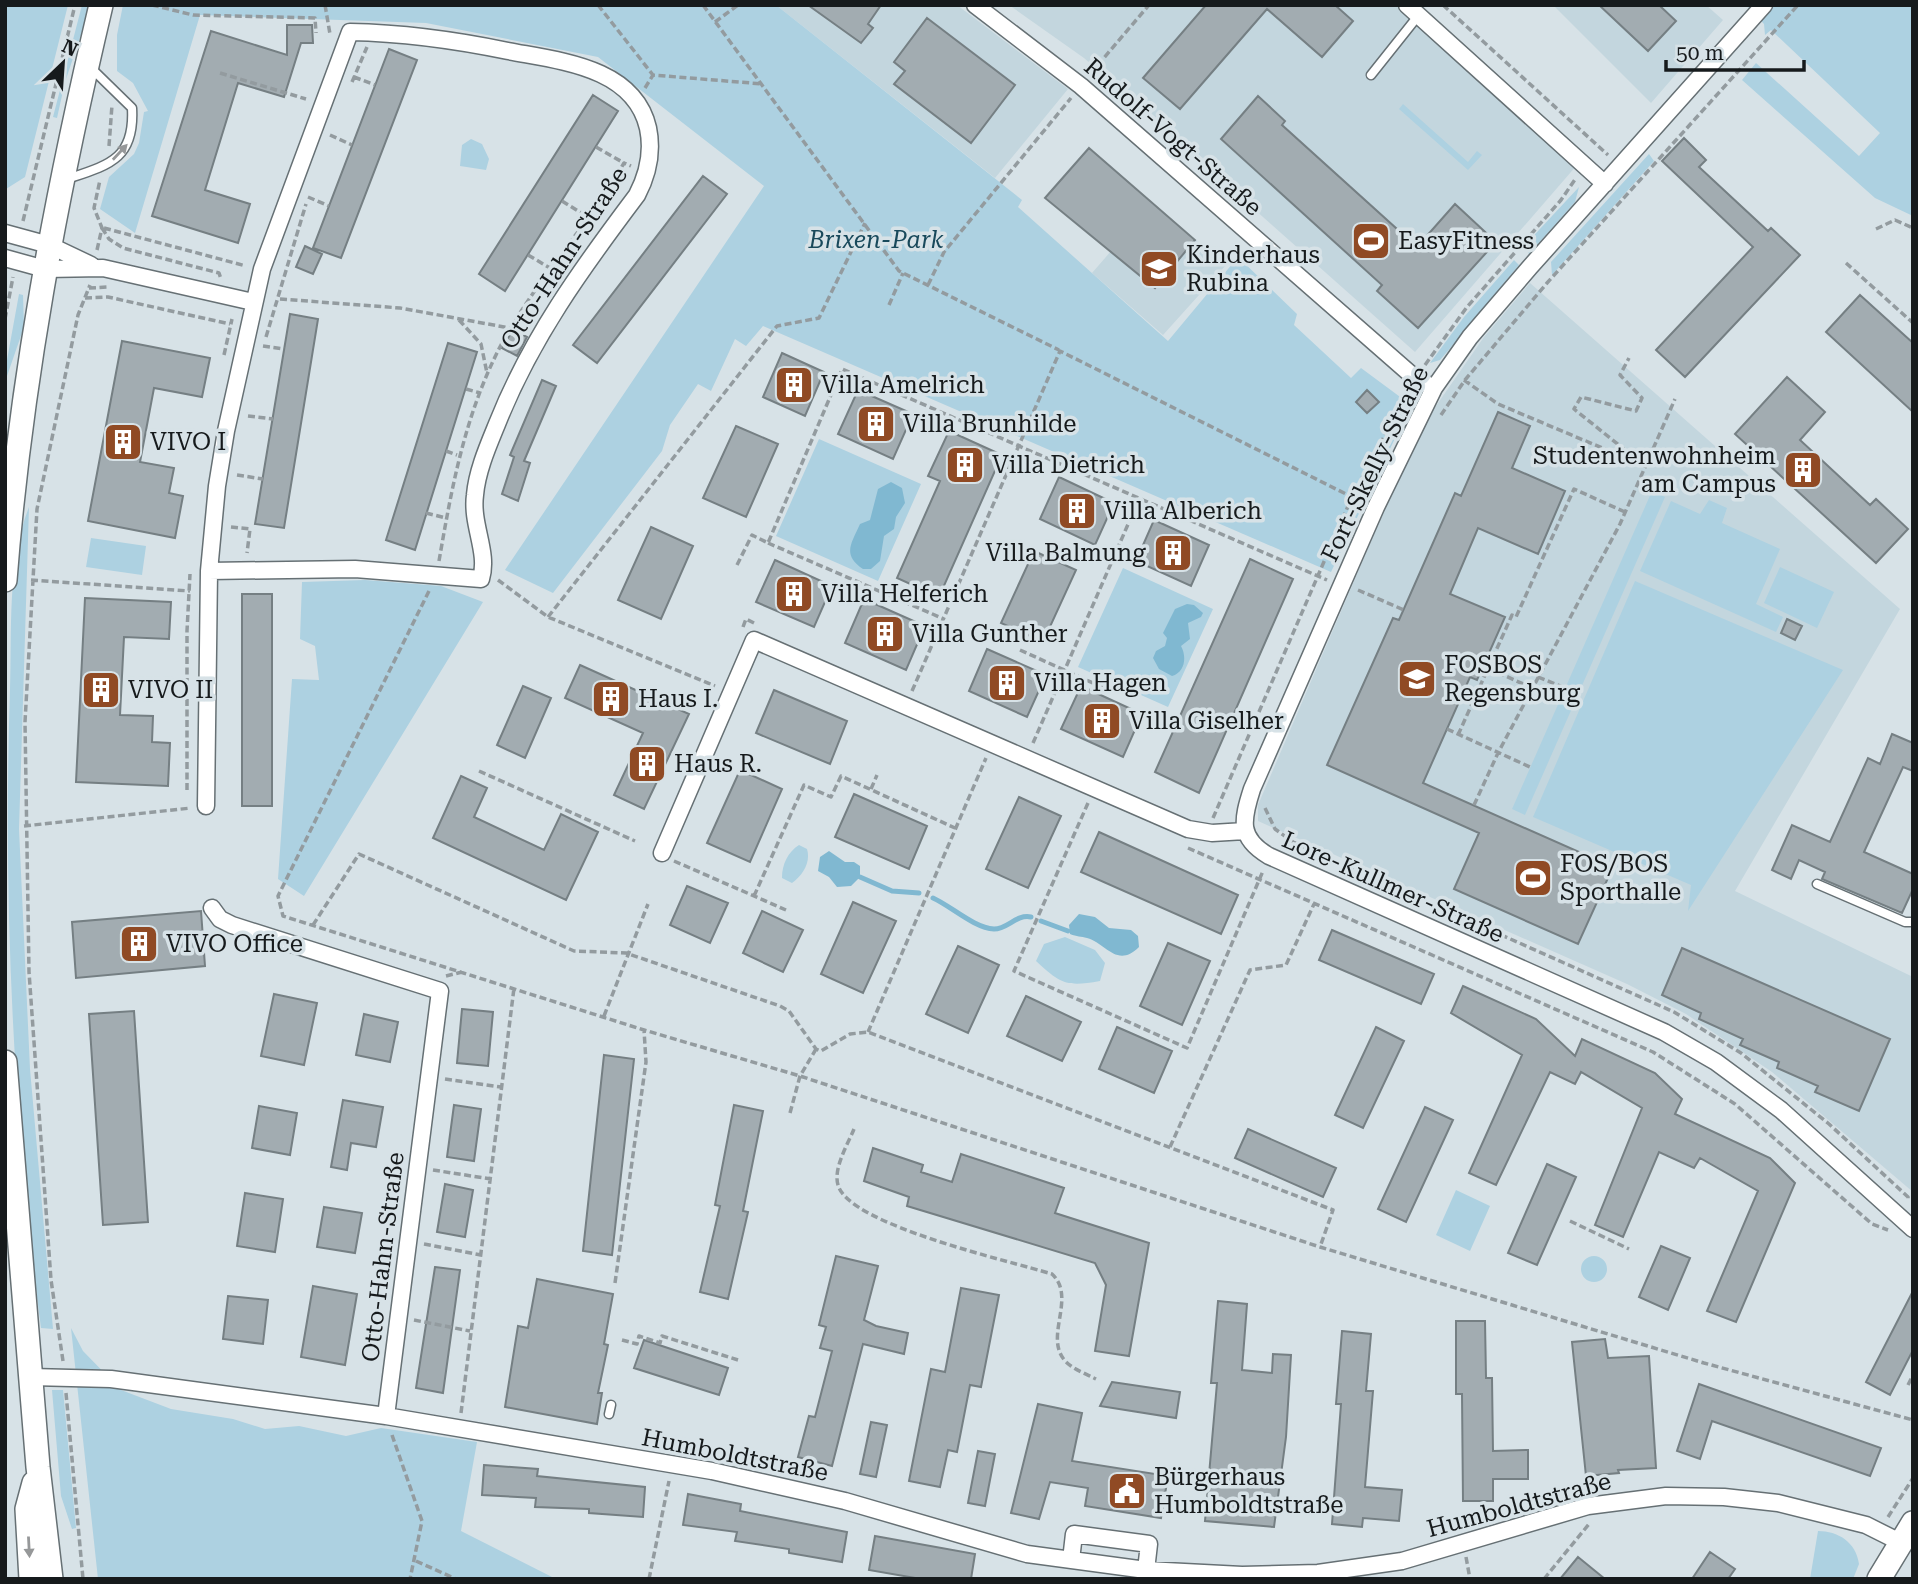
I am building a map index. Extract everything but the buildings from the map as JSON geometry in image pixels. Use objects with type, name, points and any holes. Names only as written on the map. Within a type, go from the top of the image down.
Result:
[{"type":"street","points":[[5,580],[12,486],[49,245],[60,181],[101,5]]},
{"type":"street","name":"Rudolf-Vogt-Straße","points":[[975,5],[1081,86],[1415,378],[1433,388]]},
{"type":"street","name":"Fort-Skelly-Straße","points":[[1245,831],[1245,812],[1252,789],[1350,587],[1433,388],[1530,267],[1764,5]]},
{"type":"street","points":[[1412,10],[1605,184]]},
{"type":"street","name":"Otto-Hahn-Straße","points":[[206,806],[208,592],[219,472],[262,269],[350,32],[436,37],[582,66],[601,73],[638,101],[650,137],[647,173],[640,188],[544,324],[510,390],[488,447],[475,495],[477,531],[486,565],[483,574]]},
{"type":"street","points":[[13,234],[49,245],[94,267],[253,302]]},
{"type":"street","points":[[10,259],[45,269],[94,267]]},
{"type":"street","points":[[209,571],[355,569],[481,579],[483,574]]},
{"type":"street","points":[[665,856],[754,640],[989,751],[1094,788],[1188,829],[1212,833],[1245,831]]},
{"type":"street","name":"Lore-Kullmer-Straße","points":[[1245,831],[1253,847],[1269,856],[1664,1032],[1716,1062],[1781,1110],[1913,1229]]},
{"type":"street","name":"Otto-Hahn-Straße","points":[[212,908],[220,919],[232,925],[440,991],[386,1416]]},
{"type":"street","points":[[5,1062],[38,1467],[51,1579]]},
{"type":"street","points":[[31,1377],[111,1379],[386,1416]]},
{"type":"street","name":"Humboldtstraße","points":[[386,1416],[672,1465],[845,1501],[1027,1554],[1146,1570],[1242,1575],[1318,1573],[1402,1561],[1588,1506],[1637,1498],[1724,1497],[1811,1509],[1879,1530],[1906,1532]]},
{"type":"street","points":[[31,1579],[27,1509],[38,1467]]},
{"type":"street","points":[[1879,1579],[1906,1532]]},
{"type":"street","points":[[1071,1560],[1074,1534],[1149,1544],[1146,1570]]},
{"type":"lane","points":[[1371,75],[1412,10]]},
{"type":"lane","points":[[60,181],[107,165],[127,148],[133,128],[132,108],[87,64]]},
{"type":"lane","points":[[1817,884],[1905,922],[1913,922]]},
{"type":"path","points":[[13,234],[75,5]]},
{"type":"path","points":[[152,5],[193,15],[316,18],[316,33]]},
{"type":"path","points":[[325,5],[331,33]]},
{"type":"path","points":[[598,5],[653,75],[763,84]]},
{"type":"path","points":[[703,5],[904,273],[1352,498]]},
{"type":"path","points":[[715,22],[738,5]]},
{"type":"path","points":[[929,285],[944,252],[1149,5]]},
{"type":"path","points":[[1443,5],[1609,156]]},
{"type":"path","points":[[1441,416],[1465,380],[1798,5]]},
{"type":"path","points":[[349,89],[373,32]]},
{"type":"path","points":[[220,73],[306,99]]},
{"type":"path","points":[[354,77],[375,85]]},
{"type":"path","points":[[326,147],[335,123]]},
{"type":"path","points":[[100,132],[110,134]]},
{"type":"path","points":[[330,135],[352,145]]},
{"type":"path","points":[[596,147],[624,163]]},
{"type":"path","points":[[261,357],[312,185]]},
{"type":"path","points":[[308,197],[329,206]]},
{"type":"path","points":[[562,201],[588,217]]},
{"type":"path","points":[[1876,229],[1895,220],[1913,228]]},
{"type":"path","points":[[548,617],[777,326],[819,318],[864,223]]},
{"type":"path","points":[[224,295],[219,273],[123,248],[109,239],[102,228],[286,275]]},
{"type":"path","points":[[528,255],[550,268]]},
{"type":"path","points":[[5,319],[11,287],[10,259]]},
{"type":"path","points":[[1846,263],[1913,323]]},
{"type":"path","points":[[889,305],[904,273]]},
{"type":"path","points":[[5,281],[11,287]]},
{"type":"path","points":[[5,286],[11,287]]},
{"type":"path","points":[[85,298],[108,297],[230,324]]},
{"type":"path","points":[[280,299],[400,308],[511,328]]},
{"type":"path","points":[[78,315],[37,509],[31,580],[24,826],[29,972],[47,1227],[65,1378],[83,1579]]},
{"type":"path","points":[[457,319],[481,344],[488,375]]},
{"type":"path","points":[[263,346],[284,349]]},
{"type":"path","points":[[912,691],[1060,351]]},
{"type":"path","points":[[1628,459],[1630,454],[1574,409],[1581,397],[1636,411],[1642,398],[1620,375],[1629,358]]},
{"type":"path","points":[[1447,368],[1498,404],[1645,466]]},
{"type":"path","points":[[768,543],[842,369],[1317,578],[1350,587],[1404,610]]},
{"type":"path","points":[[466,389],[480,393]]},
{"type":"path","points":[[1474,805],[1498,753],[1625,512],[1675,399]]},
{"type":"path","points":[[246,428],[250,404]]},
{"type":"path","points":[[248,416],[272,419]]},
{"type":"path","points":[[446,451],[458,455]]},
{"type":"path","points":[[236,488],[239,463]]},
{"type":"path","points":[[237,475],[263,479]]},
{"type":"path","points":[[1458,735],[1512,615],[1516,617],[1574,489],[1625,512]]},
{"type":"path","points":[[1033,743],[1139,499]]},
{"type":"path","points":[[426,513],[446,518]]},
{"type":"path","points":[[230,538],[232,514]]},
{"type":"path","points":[[231,527],[250,529],[245,569]]},
{"type":"path","points":[[737,565],[752,535],[943,619]]},
{"type":"path","points":[[483,574],[512,588],[535,610],[548,617],[731,693]]},
{"type":"path","points":[[437,575],[278,896],[283,916],[800,1076],[1320,1247],[1704,1363],[1913,1420]]},
{"type":"path","points":[[1350,587],[1363,578]]},
{"type":"path","points":[[31,580],[208,592]]},
{"type":"path","points":[[1020,650],[1115,693]]},
{"type":"path","points":[[1488,668],[1532,688]]},
{"type":"path","points":[[1538,677],[1565,688]]},
{"type":"path","points":[[1447,729],[1530,767]]},
{"type":"path","points":[[973,754],[989,751]]},
{"type":"path","points":[[989,751],[998,765]]},
{"type":"path","points":[[868,1032],[989,751]]},
{"type":"path","points":[[479,771],[635,841]]},
{"type":"path","points":[[871,790],[877,775]]},
{"type":"path","points":[[754,896],[804,785],[831,797],[841,776],[956,828]]},
{"type":"path","points":[[1094,788],[1014,971],[1187,1048],[1269,856]]},
{"type":"path","points":[[1269,795],[1265,809],[1275,829],[1293,842],[1644,998],[1719,1039],[1829,1125],[1908,1197],[1908,1207]]},
{"type":"path","points":[[1087,804],[1100,809]]},
{"type":"path","points":[[24,826],[206,806]]},
{"type":"path","points":[[1187,847],[1653,1052],[1735,1104],[1872,1224],[1896,1231]]},
{"type":"path","points":[[313,925],[359,854],[574,951],[626,953],[780,1006],[789,1011],[816,1049],[821,1051],[850,1034],[868,1032],[1333,1210],[1320,1247]]},
{"type":"path","points":[[665,856],[786,910]]},
{"type":"path","points":[[604,1016],[626,953],[648,904]]},
{"type":"path","points":[[1170,1147],[1250,970],[1286,965],[1314,904]]},
{"type":"path","points":[[460,1428],[514,988]]},
{"type":"path","points":[[615,1283],[646,1062],[645,1030]]},
{"type":"path","points":[[790,1113],[800,1076],[816,1049]]},
{"type":"path","points":[[429,1077],[501,1087]]},
{"type":"path","points":[[854,1129],[838,1170],[837,1184],[846,1200],[894,1226],[1052,1274],[1060,1282],[1063,1293],[1056,1341],[1060,1354],[1070,1366],[1096,1379]]},
{"type":"path","points":[[417,1167],[491,1178]]},
{"type":"path","points":[[1570,1221],[1629,1249]]},
{"type":"path","points":[[408,1241],[481,1255]]},
{"type":"path","points":[[399,1317],[470,1331]]},
{"type":"path","points":[[622,1340],[637,1344],[639,1336],[660,1343],[662,1336],[738,1360]]},
{"type":"path","points":[[1908,1385],[1913,1376]]},
{"type":"path","points":[[5,1408],[5,1449]]},
{"type":"path","points":[[386,1416],[422,1521],[410,1579]]},
{"type":"path","points":[[649,1579],[672,1465]]},
{"type":"path","points":[[1879,1530],[1913,1478]]},
{"type":"path","points":[[1544,1579],[1591,1522],[1588,1506]]},
{"type":"path","points":[[1463,1545],[1470,1579]]},
{"type":"path","points":[[415,1561],[456,1579]]},
{"type":"shaded area","points":[[776,5],[957,5],[1068,89],[995,178]]},
{"type":"shaded area","points":[[1009,5],[1400,5],[1577,165],[1415,352],[1084,58]]},
{"type":"shaded area","points":[[1553,5],[1706,5],[1723,20],[1651,103]]},
{"type":"shaded area","name":"Kinderhaus Rubina","points":[[1152,204],[1226,265],[1163,335],[1092,273]]},
{"type":"shaded area","points":[[1530,283],[1900,609],[1735,891],[1913,977],[1913,1192],[1772,1072],[1686,1014],[1627,984],[1258,821],[1258,805],[1381,518],[1429,416],[1484,337]]},
{"type":"shaded area","points":[[891,482],[902,488],[905,503],[896,517],[894,529],[884,536],[880,561],[871,569],[863,569],[852,559],[851,543],[860,524],[870,520],[878,489]]},
{"type":"shaded area","points":[[1187,604],[1194,605],[1203,613],[1201,617],[1188,623],[1190,639],[1181,646],[1184,664],[1180,671],[1172,676],[1159,669],[1153,658],[1156,651],[1165,646],[1167,638],[1163,633],[1175,609]]},
{"type":"shaded area","points":[[829,851],[845,862],[854,862],[860,866],[860,877],[851,886],[837,887],[829,877],[818,871],[820,857]]},
{"type":"shaded area","points":[[1079,914],[1095,917],[1109,928],[1131,930],[1138,936],[1139,947],[1124,956],[1118,955],[1085,937],[1070,934],[1069,925]]},
{"type":"green space","points":[[5,5],[68,5],[25,177],[6,189]]},
{"type":"green space","points":[[82,5],[91,5],[65,82],[57,118],[53,117]]},
{"type":"green space","name":"Brixen-Park","points":[[123,5],[776,5],[1022,200],[1018,207],[1168,341],[1238,257],[1297,314],[1294,325],[1351,378],[1361,368],[1411,405],[1331,572],[763,326],[746,346],[735,339],[711,391],[698,384],[670,425],[662,451],[553,593],[505,570],[764,186],[598,57],[426,23],[200,15],[135,233],[100,209],[109,177],[134,154],[139,143],[144,112],[148,111],[133,83],[117,71],[117,35]]},
{"type":"green space","points":[[1746,5],[1913,5],[1913,216],[1875,198],[1742,80],[1756,63],[1859,156],[1880,133],[1771,30],[1765,35],[1764,24]]},
{"type":"green space","points":[[1403,104],[1468,162],[1477,151],[1482,155],[1468,170],[1399,109]]},
{"type":"green space","points":[[471,139],[482,144],[489,159],[486,170],[460,166],[462,145]]},
{"type":"green space","points":[[1649,154],[1654,161],[1552,275],[1551,262]]},
{"type":"green space","points":[[1579,187],[1575,202],[1529,254],[1525,245]]},
{"type":"green space","points":[[1514,260],[1519,265],[1440,360],[1430,363],[1464,317]]},
{"type":"green space","points":[[19,294],[23,295],[24,327],[7,376],[5,371]]},
{"type":"green space","points":[[819,439],[921,484],[878,581],[776,536]]},
{"type":"green space","points":[[1652,491],[1665,497],[1525,815],[1512,809]]},
{"type":"green space","points":[[1709,500],[1727,508],[1722,523],[1780,549],[1756,604],[1783,617],[1776,632],[1640,571],[1671,501],[1700,514]]},
{"type":"green space","points":[[29,507],[19,829],[30,1069],[53,1329],[41,1328],[31,1249],[17,1090],[9,930],[8,770],[12,597],[17,551]]},
{"type":"green space","points":[[91,538],[146,546],[142,575],[86,567]]},
{"type":"green space","points":[[1780,567],[1834,592],[1817,628],[1764,603]]},
{"type":"green space","points":[[1123,568],[1213,609],[1168,707],[1078,667]]},
{"type":"green space","points":[[365,580],[441,586],[483,602],[304,896],[278,879],[292,679],[319,680],[315,646],[300,639],[302,582]]},
{"type":"green space","points":[[1635,581],[1843,670],[1688,911],[1691,885],[1533,817]]},
{"type":"green space","points":[[799,845],[807,849],[808,859],[803,872],[792,883],[782,878],[783,868],[786,859]]},
{"type":"green space","points":[[1065,937],[1095,950],[1105,963],[1100,981],[1079,984],[1065,982],[1036,961],[1044,944]]},
{"type":"green space","points":[[1456,1190],[1490,1206],[1470,1251],[1436,1235]]},
{"type":"green space","points":[[1594,1256],[1603,1260],[1607,1269],[1603,1278],[1594,1282],[1585,1278],[1581,1269],[1585,1260]]},
{"type":"green space","points":[[71,1328],[83,1351],[121,1390],[171,1409],[233,1419],[265,1429],[299,1426],[346,1436],[381,1428],[477,1442],[461,1531],[556,1579],[98,1579]]},
{"type":"green space","points":[[52,1390],[63,1390],[76,1528],[72,1529],[61,1496]]},
{"type":"green space","points":[[1818,1531],[1832,1533],[1850,1544],[1859,1564],[1853,1579],[1810,1579]]},
{"type":"waterway","points":[[860,877],[892,891],[919,893]]},
{"type":"waterway","points":[[933,898],[986,928],[1004,927],[1021,918],[1031,917]]},
{"type":"waterway","points":[[1041,921],[1068,931]]},
{"type":"place","name":"EasyFitness","points":[[1371,241]]},
{"type":"place","name":"Kinderhaus Rubina","points":[[1159,269]]},
{"type":"place","name":"Villa Amelrich","points":[[794,385]]},
{"type":"place","name":"Villa Brunhilde","points":[[876,424]]},
{"type":"place","name":"VIVO I","points":[[123,442]]},
{"type":"place","name":"Villa Dietrich","points":[[965,465]]},
{"type":"place","name":"Studentenwohnheim am Campus","points":[[1803,470]]},
{"type":"place","name":"Villa Alberich","points":[[1077,511]]},
{"type":"place","name":"Villa Balmung","points":[[1173,553]]},
{"type":"place","name":"Villa Helferich","points":[[794,594]]},
{"type":"place","name":"Villa Gunther","points":[[885,634]]},
{"type":"place","name":"FOSBOS Regensburg","points":[[1417,679]]},
{"type":"place","name":"Villa Hagen","points":[[1007,683]]},
{"type":"place","name":"VIVO II","points":[[101,690]]},
{"type":"place","name":"Haus I.","points":[[611,699]]},
{"type":"place","name":"Villa Giselher","points":[[1102,721]]},
{"type":"place","name":"Haus R.","points":[[647,764]]},
{"type":"place","name":"FOS/BOS Sporthalle","points":[[1533,878]]},
{"type":"place","name":"VIVO Office","points":[[139,944]]},
{"type":"place","name":"Bürgerhaus Humboldtstraße","points":[[1127,1491]]}]
